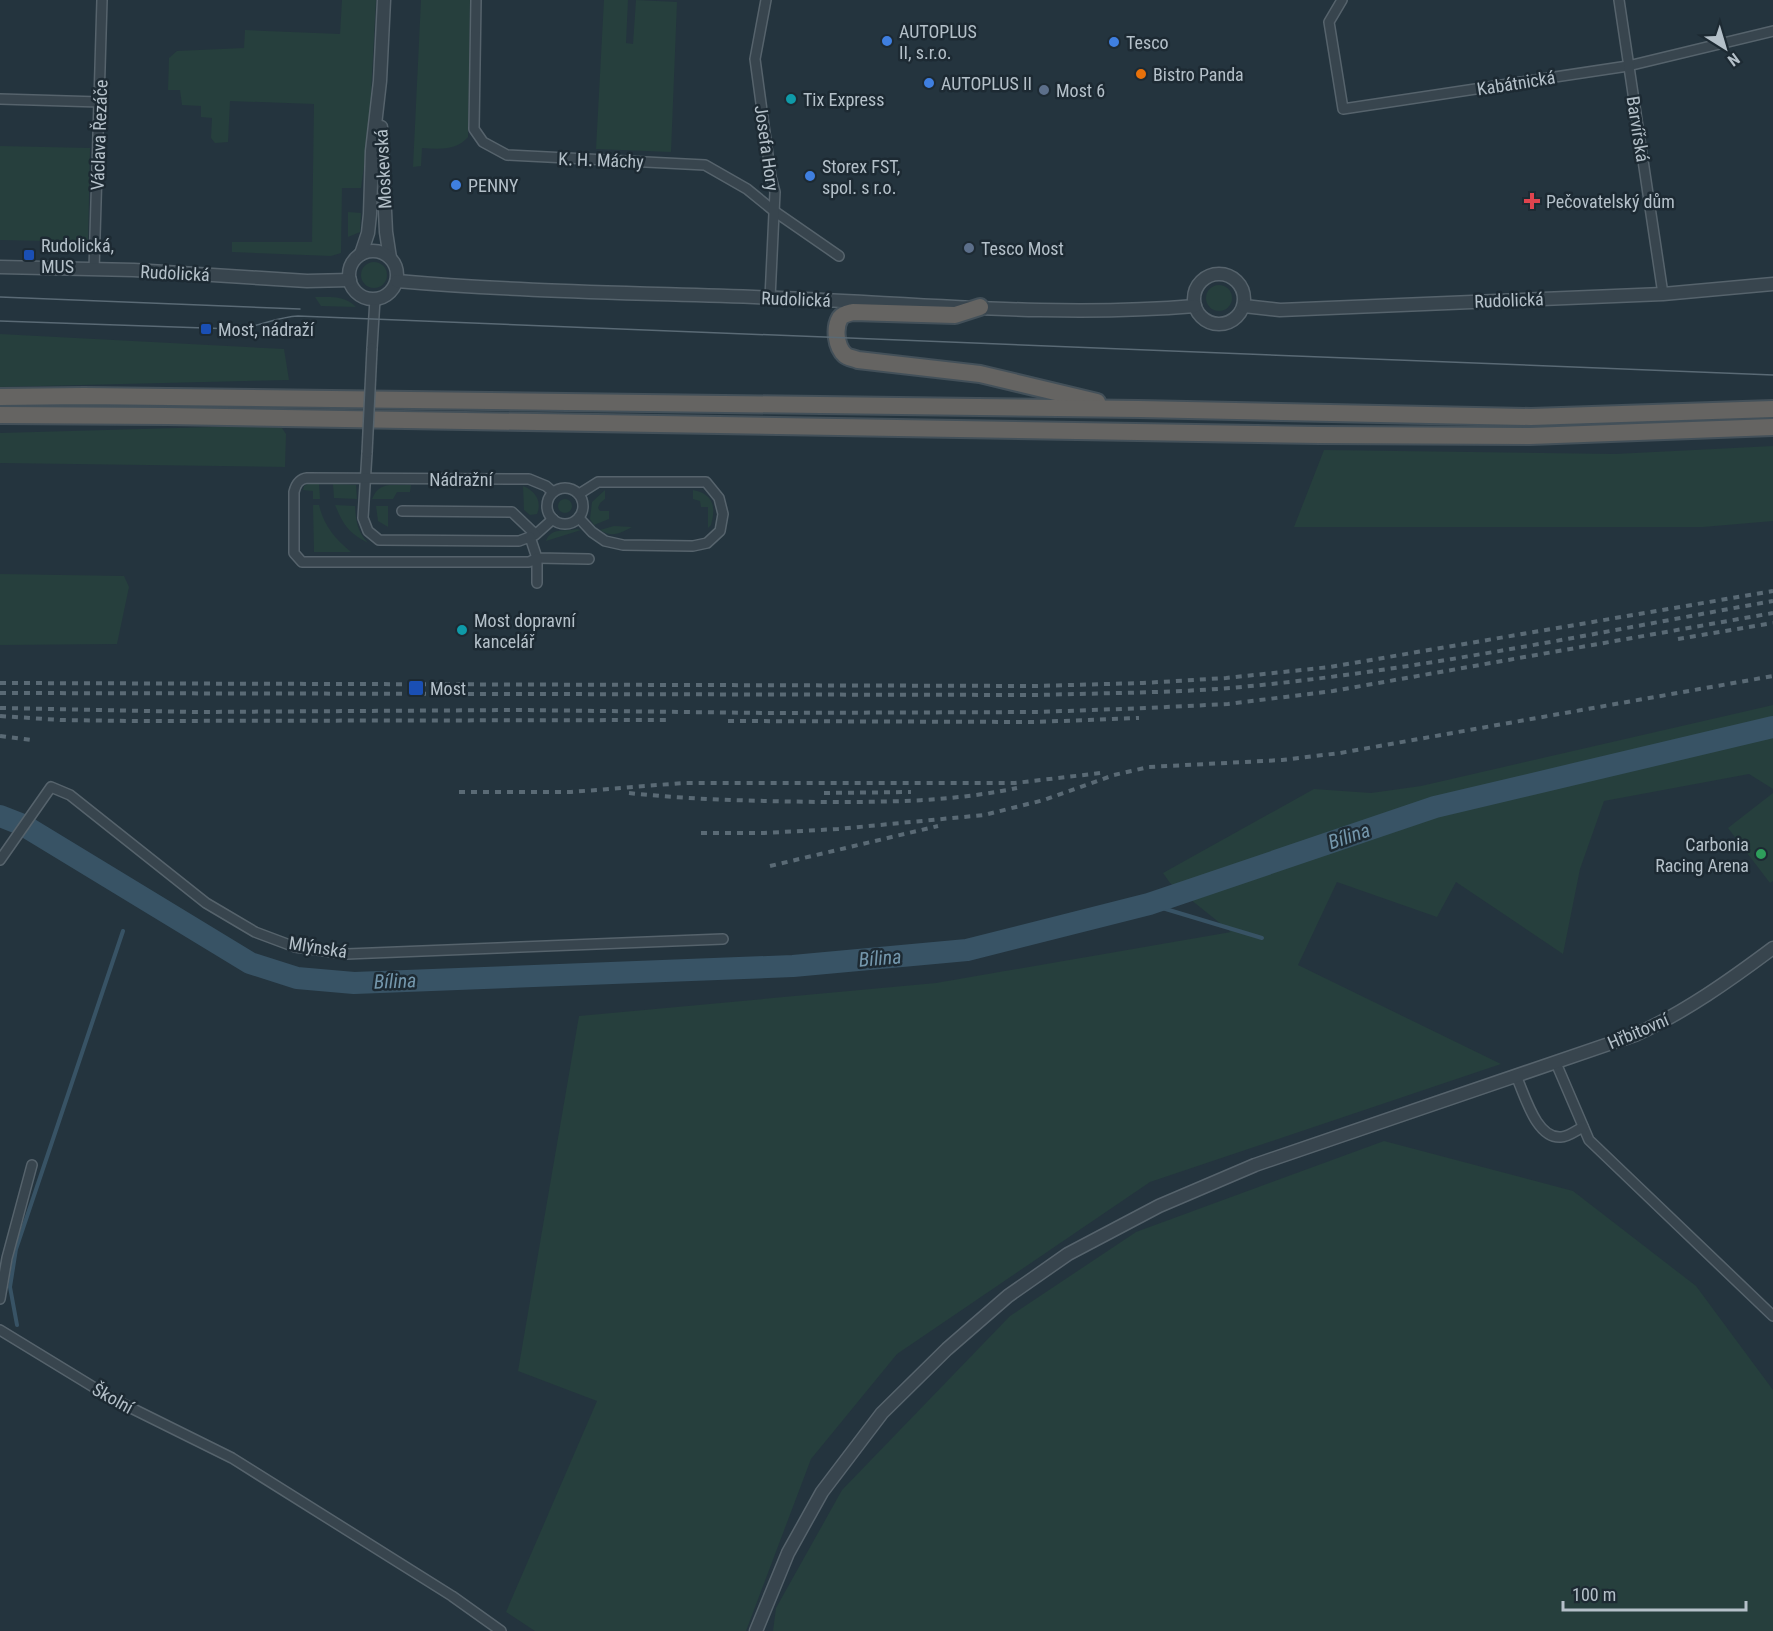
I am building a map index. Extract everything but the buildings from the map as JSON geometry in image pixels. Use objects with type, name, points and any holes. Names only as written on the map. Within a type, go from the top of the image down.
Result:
[{"type":"highway","points":[[980,307],[955,315],[853,312],[845,314],[840,319],[837,338],[840,349],[847,356],[858,360],[980,374],[1139,409]]},
{"type":"highway","points":[[0,397],[84,396],[1139,409],[1530,417],[1773,409]]},
{"type":"highway","points":[[0,415],[1319,435],[1530,436],[1773,427]]},
{"type":"street","name":"Václava Řezáče","points":[[94,270],[102,0]]},
{"type":"street","name":"Moskevská","points":[[361,254],[368,233],[370,214],[372,151],[380,81],[384,0]]},
{"type":"street","name":"K. H. Máchy","points":[[476,0],[474,129],[483,142],[507,155],[705,165],[747,189],[774,211],[839,256]]},
{"type":"street","name":"Josefa Hory","points":[[766,0],[755,59],[771,177],[776,192],[770,298]]},
{"type":"street","name":"Kabátnická","points":[[1342,0],[1329,22],[1343,109],[1628,66],[1773,31]]},
{"type":"street","name":"Barvířská","points":[[1619,0],[1663,294]]},
{"type":"street","name":"Moskevská","points":[[380,81],[386,232],[390,258]]},
{"type":"street","points":[[0,99],[100,102]]},
{"type":"street","points":[[376,251],[390,258],[395,264],[397,281],[389,293],[375,299],[356,292],[350,280],[351,265],[361,254],[376,251]]},
{"type":"street","name":"Rudolická","points":[[0,267],[134,270],[307,281],[350,280]]},
{"type":"street","points":[[1217,273],[1233,277],[1243,289],[1244,306],[1235,319],[1220,324],[1204,319],[1195,306],[1194,299],[1198,284],[1217,273]]},
{"type":"street","name":"Rudolická","points":[[397,281],[1036,309],[1158,309],[1195,306]]},
{"type":"street","name":"Rudolická","points":[[1244,306],[1280,310],[1663,294],[1773,284]]},
{"type":"street","points":[[375,299],[363,518],[368,531],[379,540],[519,542],[533,536],[553,519]]},
{"type":"street","name":"Nádražní","points":[[537,558],[529,562],[302,562],[294,554],[294,492],[296,484],[302,479],[366,477],[529,479],[546,486],[552,492]]},
{"type":"street","points":[[579,494],[598,482],[706,482],[719,498],[723,513],[720,531],[707,543],[693,546],[623,545],[605,541],[592,532],[579,518]]},
{"type":"street","points":[[558,488],[566,488],[579,494],[583,504],[579,518],[566,524],[553,519],[546,505],[552,492],[558,488]]},
{"type":"street","points":[[402,511],[512,512],[533,536],[537,558],[537,584]]},
{"type":"street","points":[[537,558],[589,559]]},
{"type":"street","name":"Mlýnská","points":[[0,860],[51,786],[69,795],[206,903],[255,932],[295,947],[347,954],[723,939]]},
{"type":"street","name":"Hřbitovní","points":[[756,1631],[758,1620],[788,1553],[829,1484],[882,1413],[947,1349],[1008,1296],[1068,1254],[1159,1206],[1255,1165],[1635,1035],[1663,1022],[1719,988],[1773,948]]},
{"type":"street","points":[[1556,1063],[1589,1140],[1773,1316]]},
{"type":"street","points":[[1516,1076],[1536,1122],[1546,1134],[1562,1137],[1583,1127]]},
{"type":"street","points":[[0,1299],[7,1258],[32,1166]]},
{"type":"street","name":"Školní","points":[[0,1330],[113,1400],[232,1458],[452,1596],[501,1631]]},
{"type":"green space","points":[[342,0],[376,0],[369,131],[361,188],[342,188],[341,253],[331,256],[232,252],[232,242],[312,242],[314,104],[230,101],[228,142],[215,143],[211,138],[212,118],[201,117],[201,106],[182,105],[180,90],[168,90],[169,58],[177,51],[244,48],[245,30],[340,34]]},
{"type":"green space","points":[[421,0],[470,0],[468,137],[453,147],[422,148],[421,166],[413,167]]},
{"type":"green space","points":[[604,0],[628,0],[626,43],[633,44],[636,0],[677,2],[671,152],[596,149]]},
{"type":"green space","points":[[0,146],[90,148],[88,242],[0,240]]},
{"type":"green space","points":[[348,212],[361,213],[360,232],[348,237]]},
{"type":"green space","points":[[374,262],[383,266],[387,275],[383,284],[374,288],[365,284],[361,275],[365,266]]},
{"type":"green space","points":[[1219,285],[1228,289],[1232,298],[1228,307],[1219,311],[1210,307],[1206,298],[1210,289]]},
{"type":"green space","points":[[315,297],[347,300],[356,307],[321,306]]},
{"type":"green space","points":[[0,334],[284,349],[289,380],[0,387]]},
{"type":"green space","points":[[280,425],[286,434],[285,467],[0,463],[0,433]]},
{"type":"green space","points":[[1773,446],[1773,521],[1703,527],[1294,527],[1324,450],[1615,454]]},
{"type":"green space","points":[[308,484],[319,484],[320,499],[313,499],[313,491],[303,490]]},
{"type":"green space","points":[[333,484],[356,485],[357,499],[334,498]]},
{"type":"green space","points":[[389,485],[411,485],[410,492],[397,492],[393,499],[372,499],[378,489]]},
{"type":"green space","points":[[523,486],[537,497],[539,505],[537,514],[530,515],[524,510]]},
{"type":"green space","points":[[605,490],[605,499],[598,508],[600,511],[609,511],[609,519],[594,525],[590,519],[592,502]]},
{"type":"green space","points":[[693,490],[705,495],[712,502],[713,518],[708,528],[708,507],[701,507],[700,501],[693,499]]},
{"type":"green space","points":[[562,499],[568,499],[572,506],[568,513],[562,513],[558,509],[558,503]]},
{"type":"green space","points":[[313,505],[319,505],[331,532],[351,552],[314,552]]},
{"type":"green space","points":[[335,505],[355,506],[358,526],[368,543],[347,528]]},
{"type":"green space","points":[[376,506],[388,506],[388,527],[378,521]]},
{"type":"green space","points":[[614,526],[632,527],[613,534],[600,530]]},
{"type":"green space","points":[[581,530],[546,541],[555,532]]},
{"type":"green space","points":[[0,574],[124,576],[129,587],[117,644],[0,645]]},
{"type":"green space","points":[[1773,705],[1773,789],[1749,774],[1604,801],[1580,869],[1563,954],[1456,882],[1437,917],[1337,882],[1298,965],[1501,1064],[1150,1182],[897,1354],[811,1459],[746,1631],[535,1631],[506,1612],[597,1401],[518,1371],[579,1016],[936,983],[1231,932],[1170,883],[1163,873],[1314,789],[1371,793],[1421,786]]},
{"type":"green space","name":"Carbonia Racing Arena","points":[[1773,793],[1773,881],[1770,883],[1728,828]]},
{"type":"green space","points":[[1384,1141],[1573,1191],[1696,1286],[1773,1390],[1773,1631],[773,1631],[776,1608],[842,1490],[1010,1316],[1136,1232]]},
{"type":"waterway","name":"Bílina","points":[[0,816],[23,825],[250,963],[297,978],[354,983],[793,966],[967,950],[1149,904],[1435,807],[1773,727]]},
{"type":"waterway","points":[[1149,904],[1262,938]]},
{"type":"waterway","points":[[17,1325],[10,1287],[16,1249],[123,931]]},
{"type":"tram line","points":[[0,297],[300,309]]},
{"type":"tram line","points":[[0,321],[234,329],[298,316],[1773,375]]},
{"type":"railway","points":[[0,683],[1036,686],[1143,683],[1226,678],[1330,667],[1773,591]]},
{"type":"railway","points":[[0,693],[1039,695],[1182,691],[1298,681],[1434,662],[1773,601]]},
{"type":"railway","points":[[0,708],[197,712],[518,710],[769,713],[1038,712],[1228,704],[1333,691],[1773,613]]},
{"type":"railway","points":[[1678,639],[1773,623]]},
{"type":"railway","points":[[701,833],[764,833],[838,829],[984,815],[1044,800],[1114,775],[1149,767],[1282,760],[1340,753],[1773,676]]},
{"type":"railway","points":[[0,716],[135,721],[671,720]]},
{"type":"railway","points":[[728,721],[1035,722],[1139,718]]},
{"type":"railway","points":[[0,736],[31,740]]},
{"type":"railway","points":[[459,792],[571,792],[683,783],[1015,783],[1101,773]]},
{"type":"railway","points":[[629,793],[725,800],[871,802],[943,799],[1017,788]]},
{"type":"railway","points":[[824,793],[911,792]]},
{"type":"railway","points":[[770,866],[938,826]]},
{"type":"place","name":"AUTOPLUS II, s.r.o.","points":[[887,41]]},
{"type":"place","name":"Tesco","points":[[1114,42]]},
{"type":"place","name":"Bistro Panda","points":[[1141,74]]},
{"type":"place","name":"AUTOPLUS II","points":[[929,83]]},
{"type":"place","name":"Most 6","points":[[1044,90]]},
{"type":"place","name":"Tix Express","points":[[791,99]]},
{"type":"place","name":"Storex FST, spol. s r.o.","points":[[810,176]]},
{"type":"place","name":"PENNY","points":[[456,185]]},
{"type":"place","name":"Pečovatelský dům","points":[[1532,201]]},
{"type":"place","name":"Tesco Most","points":[[969,248]]},
{"type":"place","name":"Rudolická, MUS","points":[[29,255]]},
{"type":"place","name":"Most, nádraží","points":[[206,329]]},
{"type":"place","name":"Most dopravní kancelář","points":[[462,630]]},
{"type":"place","name":"Most","points":[[416,688]]},
{"type":"place","name":"Carbonia Racing Arena","points":[[1761,854]]}]
